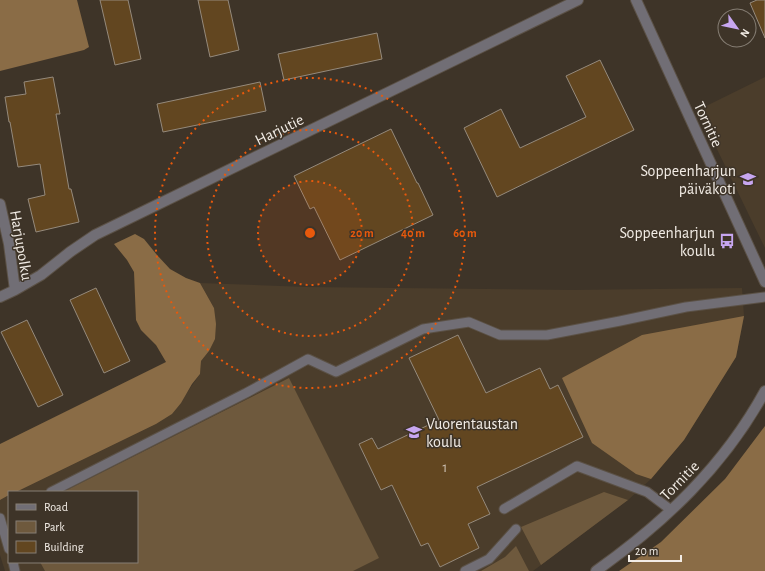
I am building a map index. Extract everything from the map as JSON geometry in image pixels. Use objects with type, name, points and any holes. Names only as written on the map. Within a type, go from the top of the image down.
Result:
[{"type":"street","name":"Harjutie","points":[[0,298],[41,275],[70,252],[95,235],[578,0]]},
{"type":"street","name":"Tornitie","points":[[636,0],[765,282]]},
{"type":"street","name":"Harjupolku","points":[[0,204],[10,244],[15,290]]},
{"type":"street","name":"Tornitie","points":[[596,571],[649,530],[700,482],[736,438],[765,391]]},
{"type":"lane","points":[[53,491],[246,393],[308,359],[336,372],[423,329],[469,322],[500,334],[548,334],[686,307],[765,297]]},
{"type":"lane","points":[[504,509],[577,466],[647,492],[671,510]]},
{"type":"lane","points":[[0,518],[8,546]]},
{"type":"lane","points":[[466,571],[489,559],[516,529]]},
{"type":"shaded area","points":[[0,0],[77,0],[89,47],[84,50],[0,71]]},
{"type":"shaded area","name":"Soppeenharjun päiväkoti","points":[[765,77],[765,248],[698,110]]},
{"type":"shaded area","points":[[135,234],[144,239],[170,269],[186,278],[200,283],[214,308],[216,324],[215,339],[209,351],[201,361],[200,374],[172,414],[156,424],[18,491],[8,491],[8,496],[0,500],[0,444],[166,362],[156,345],[141,330],[136,320],[134,272],[127,260],[114,244]]},
{"type":"shaded area","name":"Vuorentaustan koulu","points":[[200,283],[307,287],[572,290],[742,288],[744,316],[736,357],[684,440],[651,479],[628,500],[533,571],[5,571],[0,555],[0,500],[8,496],[8,563],[138,563],[138,491],[18,491],[156,424],[172,414],[200,374],[201,361],[209,351],[214,308]]},
{"type":"shaded area","points":[[744,316],[736,357],[684,440],[651,479],[636,474],[592,443],[562,378],[642,335]]},
{"type":"shaded area","points":[[765,426],[765,571],[619,571],[661,542],[725,479]]},
{"type":"green space","points":[[289,378],[379,558],[353,571],[45,571],[41,563],[138,563],[138,491],[65,491]]},
{"type":"green space","points":[[604,492],[628,500],[541,565],[521,527]]},
{"type":"green space","points":[[516,546],[529,571],[481,571],[505,557]]},
{"type":"building","points":[[100,0],[128,0],[141,59],[115,65]]},
{"type":"building","points":[[198,0],[228,0],[239,50],[210,57]]},
{"type":"building","points":[[757,0],[765,0],[765,38],[757,19],[757,8],[752,8],[750,3]]},
{"type":"building","points":[[377,33],[382,59],[284,80],[278,54]]},
{"type":"building","points":[[600,60],[634,130],[497,197],[464,128],[501,109],[520,148],[586,117],[566,76]]},
{"type":"building","points":[[53,77],[60,114],[56,114],[69,189],[71,189],[79,222],[36,232],[28,199],[45,195],[40,164],[18,167],[5,97],[26,94],[24,82]]},
{"type":"building","points":[[260,82],[266,111],[163,132],[157,104]]},
{"type":"building","points":[[391,129],[433,215],[340,260],[314,207],[310,209],[294,176]]},
{"type":"building","points":[[96,288],[130,361],[104,373],[70,300]]},
{"type":"building","points":[[27,320],[63,395],[38,407],[1,332]]},
{"type":"building","points":[[458,335],[486,393],[540,368],[550,389],[558,385],[583,437],[477,487],[490,514],[468,524],[479,548],[440,567],[428,543],[421,546],[392,485],[381,490],[359,444],[372,438],[378,449],[439,420],[409,358]]},
{"type":"place","name":"Soppeenharjun päiväkoti","points":[[748,179]]},
{"type":"place","name":"Soppeenharjun koulu","points":[[727,241]]},
{"type":"place","name":"Vuorentaustan koulu","points":[[414,432]]}]
